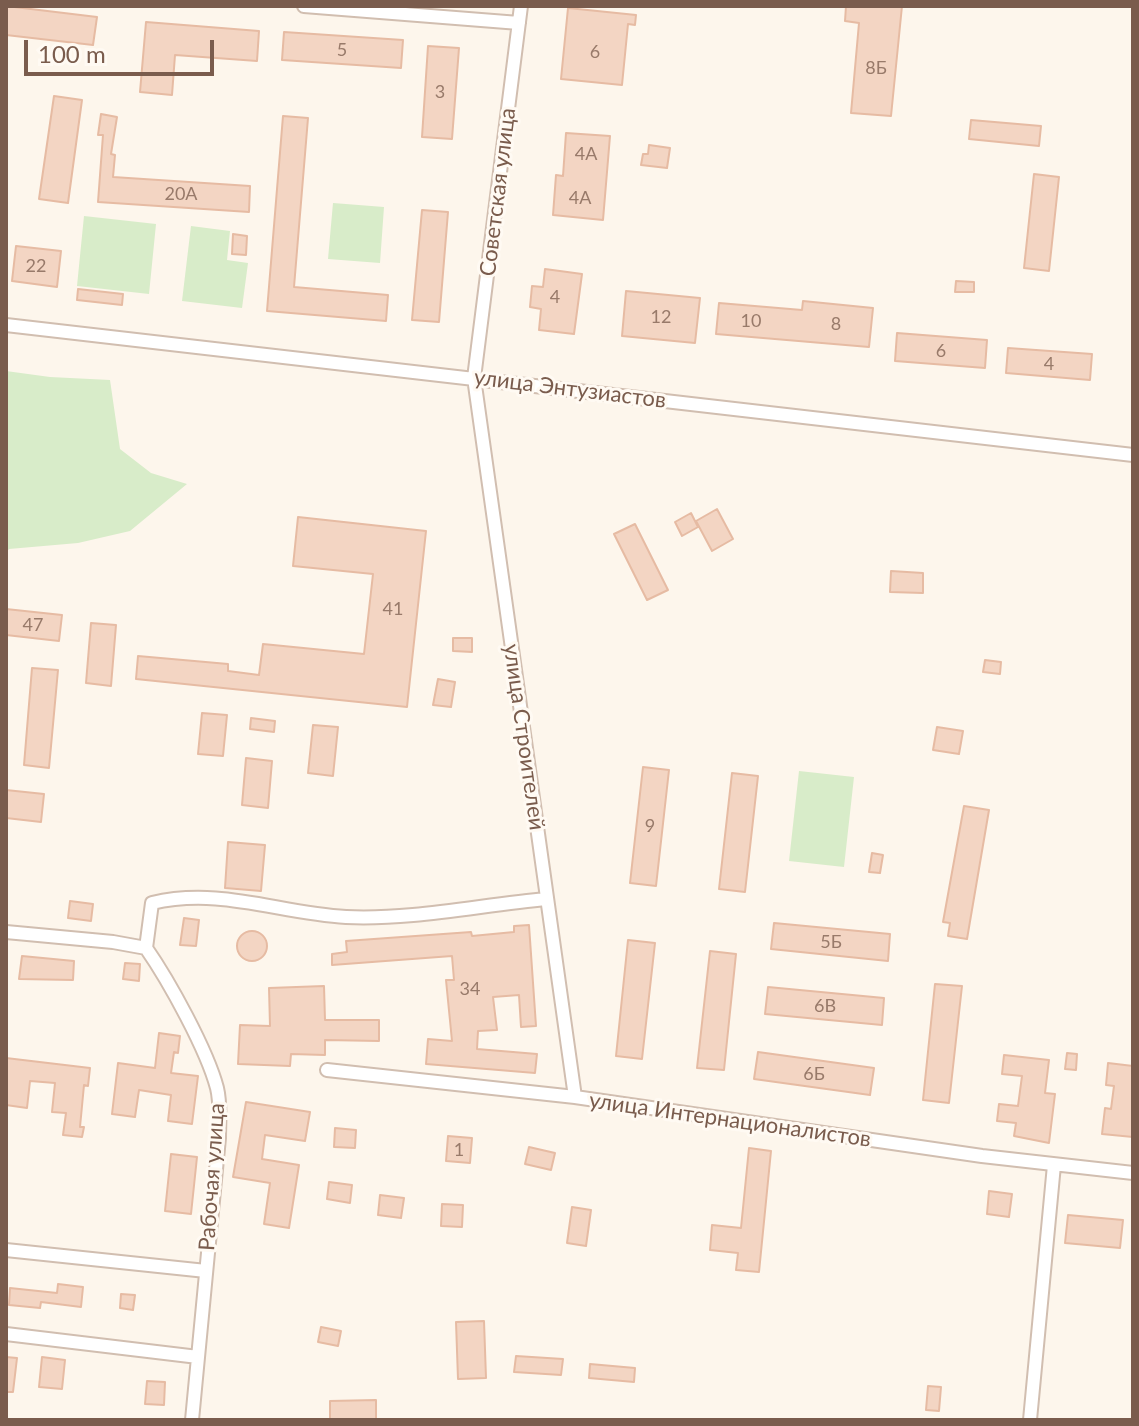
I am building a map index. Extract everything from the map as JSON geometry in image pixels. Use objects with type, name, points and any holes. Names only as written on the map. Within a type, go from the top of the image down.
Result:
[{"type":"street","points":[[304,6],[519,23]]},
{"type":"street","name":"Советская улица","points":[[474,378],[521,6]]},
{"type":"street","name":"улица Энтузиастов","points":[[6,325],[1133,455]]},
{"type":"street","name":"улица Строителей","points":[[474,378],[575,1097]]},
{"type":"street","points":[[6,932],[146,948],[152,903],[179,897],[210,896],[343,916],[397,917],[547,899]]},
{"type":"street","name":"Рабочая улица","points":[[146,948],[182,1010],[217,1091],[219,1138],[192,1420]]},
{"type":"street","name":"улица Интернационалистов","points":[[327,1070],[575,1097],[1054,1165],[1133,1173]]},
{"type":"street","points":[[1030,1420],[1054,1165]]},
{"type":"street","points":[[6,1250],[206,1271]]},
{"type":"street","points":[[6,1334],[198,1357]]},
{"type":"green space","points":[[333,203],[384,207],[380,263],[328,259]]},
{"type":"green space","points":[[84,216],[156,224],[149,294],[77,286]]},
{"type":"green space","points":[[191,226],[230,231],[227,260],[248,263],[242,308],[182,301]]},
{"type":"green space","points":[[6,371],[110,380],[120,449],[151,473],[187,484],[130,531],[78,543],[9,549],[6,553]]},
{"type":"green space","points":[[799,771],[854,777],[844,867],[789,861]]},
{"type":"building","points":[[6,6],[97,17],[93,45],[6,35]]},
{"type":"building","points":[[846,6],[902,6],[891,116],[851,113],[859,23],[845,21]]},
{"type":"building","points":[[568,8],[636,15],[635,25],[628,24],[622,85],[561,79]]},
{"type":"building","points":[[146,22],[259,31],[257,61],[175,55],[172,95],[140,92]]},
{"type":"building","points":[[284,32],[403,40],[401,68],[282,60]]},
{"type":"building","points":[[428,46],[459,48],[452,139],[422,137]]},
{"type":"building","points":[[54,96],[82,100],[68,203],[39,199]]},
{"type":"building","points":[[101,114],[117,117],[111,154],[115,155],[113,177],[250,186],[249,212],[98,202],[103,135],[98,135]]},
{"type":"building","points":[[283,116],[308,118],[294,287],[388,295],[386,321],[267,311]]},
{"type":"building","points":[[971,120],[1041,126],[1039,146],[969,139]]},
{"type":"building","points":[[566,133],[610,136],[603,220],[553,215],[556,175],[563,176]]},
{"type":"building","points":[[649,145],[670,148],[667,168],[641,165],[643,154],[648,154]]},
{"type":"building","points":[[1034,174],[1059,177],[1049,271],[1024,268]]},
{"type":"building","points":[[422,210],[448,212],[439,322],[412,320]]},
{"type":"building","points":[[233,234],[247,236],[246,255],[232,254]]},
{"type":"building","points":[[16,246],[61,251],[57,287],[12,281]]},
{"type":"building","points":[[545,269],[582,274],[574,334],[539,330],[541,309],[530,307],[532,286],[543,287]]},
{"type":"building","points":[[956,281],[974,282],[974,292],[955,292]]},
{"type":"building","points":[[78,289],[123,294],[122,305],[77,300]]},
{"type":"building","points":[[626,291],[700,298],[695,343],[622,336]]},
{"type":"building","points":[[803,301],[873,308],[869,347],[716,334],[719,303],[802,310]]},
{"type":"building","points":[[897,333],[987,340],[985,368],[895,361]]},
{"type":"building","points":[[1008,348],[1092,354],[1090,380],[1006,373]]},
{"type":"building","points":[[717,509],[733,539],[712,551],[696,521]]},
{"type":"building","points":[[691,513],[698,527],[682,536],[675,522]]},
{"type":"building","points":[[298,517],[426,531],[407,707],[136,679],[138,656],[228,664],[228,671],[259,675],[263,644],[364,654],[373,574],[293,566]]},
{"type":"building","points":[[635,524],[668,590],[647,600],[614,534]]},
{"type":"building","points":[[891,571],[923,573],[923,593],[890,592]]},
{"type":"building","points":[[6,609],[62,615],[59,641],[6,635]]},
{"type":"building","points":[[91,623],[116,625],[111,686],[86,683]]},
{"type":"building","points":[[453,638],[472,638],[472,652],[453,651]]},
{"type":"building","points":[[985,660],[1001,662],[1000,674],[983,672]]},
{"type":"building","points":[[32,668],[58,670],[49,768],[24,765]]},
{"type":"building","points":[[438,679],[455,682],[451,707],[433,705]]},
{"type":"building","points":[[202,713],[227,715],[223,756],[198,754]]},
{"type":"building","points":[[251,718],[275,721],[274,732],[250,729]]},
{"type":"building","points":[[313,725],[338,727],[333,776],[308,773]]},
{"type":"building","points":[[937,727],[963,731],[959,754],[933,750]]},
{"type":"building","points":[[246,758],[272,761],[268,808],[242,805]]},
{"type":"building","points":[[643,767],[669,770],[656,886],[630,883]]},
{"type":"building","points":[[732,773],[758,776],[745,892],[719,889]]},
{"type":"building","points":[[6,790],[44,794],[41,822],[6,818]]},
{"type":"building","points":[[964,806],[989,810],[967,939],[948,936],[950,923],[943,922]]},
{"type":"building","points":[[228,842],[265,845],[261,891],[225,888]]},
{"type":"building","points":[[872,853],[883,855],[880,873],[869,872]]},
{"type":"building","points":[[70,901],[93,904],[91,921],[68,918]]},
{"type":"building","points":[[184,918],[199,920],[196,946],[180,945]]},
{"type":"building","points":[[774,923],[890,934],[888,961],[771,949]]},
{"type":"building","points":[[529,925],[536,1026],[521,1027],[519,995],[493,997],[497,1030],[478,1031],[477,1049],[537,1054],[535,1073],[426,1064],[428,1039],[452,1041],[446,980],[454,980],[452,956],[332,965],[332,954],[347,952],[346,941],[471,932],[472,936],[514,932],[514,926]]},
{"type":"building","points":[[252,931],[263,935],[267,946],[263,957],[252,961],[241,957],[237,946],[241,935]]},
{"type":"building","points":[[628,940],[655,943],[642,1059],[616,1056]]},
{"type":"building","points":[[710,951],[736,954],[724,1070],[697,1068]]},
{"type":"building","points":[[22,956],[74,961],[73,980],[19,979]]},
{"type":"building","points":[[125,963],[140,964],[139,981],[123,979]]},
{"type":"building","points":[[935,984],[962,986],[949,1103],[923,1100]]},
{"type":"building","points":[[324,986],[325,1020],[379,1020],[379,1041],[325,1040],[325,1055],[291,1054],[290,1066],[238,1064],[240,1025],[270,1026],[269,988]]},
{"type":"building","points":[[768,987],[884,998],[882,1025],[765,1014]]},
{"type":"building","points":[[159,1033],[180,1036],[171,1073],[198,1076],[192,1124],[168,1121],[171,1095],[139,1090],[135,1117],[112,1114],[118,1063],[155,1068]]},
{"type":"building","points":[[758,1052],[874,1068],[870,1095],[754,1079]]},
{"type":"building","points":[[1067,1053],[1077,1054],[1076,1070],[1065,1069]]},
{"type":"building","points":[[1004,1055],[1049,1060],[1045,1093],[1055,1094],[1049,1143],[1014,1136],[1016,1123],[997,1121],[999,1104],[1018,1106],[1022,1076],[1002,1074]]},
{"type":"building","points":[[6,1058],[90,1068],[88,1086],[84,1085],[82,1137],[63,1135],[66,1113],[52,1112],[55,1083],[30,1081],[27,1108],[6,1105]]},
{"type":"building","points":[[1108,1063],[1133,1066],[1133,1137],[1102,1134],[1105,1108],[1111,1109],[1114,1086],[1106,1085]]},
{"type":"building","points":[[246,1102],[310,1112],[305,1141],[265,1135],[262,1159],[299,1165],[289,1228],[264,1224],[270,1183],[233,1177]]},
{"type":"building","points":[[335,1128],[356,1130],[355,1148],[334,1147]]},
{"type":"building","points":[[448,1136],[472,1138],[470,1163],[446,1161]]},
{"type":"building","points":[[529,1147],[555,1153],[551,1170],[525,1164]]},
{"type":"building","points":[[749,1148],[771,1151],[759,1272],[736,1270],[738,1253],[710,1250],[712,1225],[741,1228]]},
{"type":"building","points":[[171,1154],[197,1157],[191,1214],[165,1211]]},
{"type":"building","points":[[329,1182],[352,1185],[350,1203],[327,1199]]},
{"type":"building","points":[[989,1191],[1012,1194],[1009,1217],[987,1214]]},
{"type":"building","points":[[380,1195],[404,1198],[401,1218],[378,1215]]},
{"type":"building","points":[[442,1204],[463,1205],[462,1227],[441,1226]]},
{"type":"building","points":[[572,1207],[591,1210],[586,1246],[567,1243]]},
{"type":"building","points":[[1068,1215],[1123,1220],[1120,1248],[1065,1243]]},
{"type":"building","points":[[58,1284],[83,1287],[81,1307],[41,1302],[40,1308],[9,1305],[10,1288],[57,1293]]},
{"type":"building","points":[[121,1294],[135,1295],[133,1310],[120,1308]]},
{"type":"building","points":[[484,1321],[486,1378],[458,1379],[456,1322]]},
{"type":"building","points":[[321,1327],[341,1331],[338,1346],[318,1342]]},
{"type":"building","points":[[516,1356],[563,1359],[561,1375],[514,1372]]},
{"type":"building","points":[[6,1357],[17,1358],[13,1392],[6,1392]]},
{"type":"building","points":[[42,1357],[65,1360],[62,1389],[39,1387]]},
{"type":"building","points":[[590,1364],[635,1368],[634,1382],[589,1378]]},
{"type":"building","points":[[147,1381],[165,1382],[164,1405],[145,1404]]},
{"type":"building","points":[[928,1386],[941,1387],[939,1411],[926,1410]]},
{"type":"building","points":[[376,1400],[376,1419],[330,1420],[330,1401]]}]
